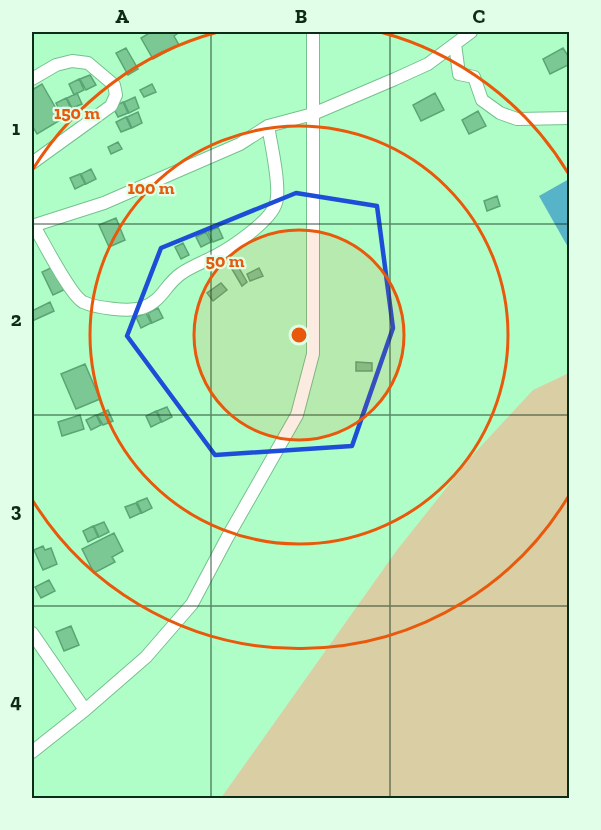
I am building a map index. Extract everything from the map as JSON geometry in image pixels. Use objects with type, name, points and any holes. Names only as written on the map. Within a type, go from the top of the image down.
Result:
[{"type":"street","points":[[32,752],[146,657],[192,604],[297,415],[313,354],[313,32]]},
{"type":"street","points":[[268,126],[276,184],[276,203],[268,217],[217,255],[182,273],[170,283],[160,299],[140,308],[111,309],[82,301],[70,288],[33,226],[104,203],[240,144],[268,126],[313,114],[428,64],[471,32]]},
{"type":"street","points":[[455,44],[459,74],[474,77],[482,100],[500,113],[517,119],[570,118]]},
{"type":"street","points":[[32,79],[56,65],[72,61],[88,63],[114,85],[116,95],[111,106],[32,163]]},
{"type":"street","points":[[32,633],[85,710]]},
{"type":"highlighted area","points":[[296,193],[377,206],[393,328],[352,446],[215,455],[127,336],[161,248]]},
{"type":"shaded area","points":[[569,373],[569,798],[221,798],[397,550],[471,457],[533,390]]},
{"type":"water","points":[[569,179],[569,249],[539,196]]},
{"type":"building","points":[[151,32],[175,32],[177,34],[174,36],[179,45],[153,59],[141,38]]},
{"type":"building","points":[[126,48],[138,69],[128,75],[116,53]]},
{"type":"building","points":[[563,48],[570,59],[570,64],[550,74],[543,59]]},
{"type":"building","points":[[90,75],[96,85],[86,90],[80,79]]},
{"type":"building","points":[[79,79],[84,90],[74,95],[69,84]]},
{"type":"building","points":[[42,84],[62,119],[37,134],[32,128],[32,90]]},
{"type":"building","points":[[152,84],[156,92],[144,97],[140,90]]},
{"type":"building","points":[[77,93],[82,104],[72,108],[67,98]]},
{"type":"building","points":[[435,93],[444,110],[421,121],[413,105]]},
{"type":"building","points":[[135,97],[139,108],[129,113],[124,102]]},
{"type":"building","points":[[66,98],[71,109],[61,113],[56,103]]},
{"type":"building","points":[[123,102],[128,113],[118,117],[113,107]]},
{"type":"building","points":[[478,111],[486,126],[469,134],[462,120]]},
{"type":"building","points":[[138,112],[142,123],[132,128],[127,117]]},
{"type":"building","points":[[126,117],[131,128],[121,132],[116,122]]},
{"type":"building","points":[[118,142],[122,149],[111,154],[108,147]]},
{"type":"building","points":[[91,169],[96,179],[86,184],[81,174]]},
{"type":"building","points":[[80,174],[85,184],[75,189],[70,178]]},
{"type":"building","points":[[497,196],[500,206],[487,211],[484,201]]},
{"type":"building","points":[[116,218],[125,240],[109,247],[99,225]]},
{"type":"building","points":[[218,227],[223,238],[213,242],[208,232]]},
{"type":"building","points":[[206,232],[211,242],[201,247],[196,237]]},
{"type":"building","points":[[183,243],[189,255],[181,259],[175,247]]},
{"type":"building","points":[[235,261],[247,282],[242,286],[229,264]]},
{"type":"building","points":[[55,266],[66,289],[53,295],[42,272]]},
{"type":"building","points":[[259,268],[263,276],[250,281],[247,274]]},
{"type":"building","points":[[221,283],[227,290],[213,301],[207,293]]},
{"type":"building","points":[[50,302],[54,311],[32,321],[32,311]]},
{"type":"building","points":[[158,308],[163,318],[152,323],[148,313]]},
{"type":"building","points":[[146,313],[151,323],[141,328],[136,317]]},
{"type":"building","points":[[356,362],[372,363],[372,371],[356,371]]},
{"type":"building","points":[[85,364],[100,399],[76,409],[61,374]]},
{"type":"building","points":[[167,407],[172,417],[162,422],[157,411]]},
{"type":"building","points":[[108,410],[113,421],[103,425],[97,415]]},
{"type":"building","points":[[156,411],[161,422],[151,427],[146,416]]},
{"type":"building","points":[[80,415],[84,429],[62,436],[58,422]]},
{"type":"building","points":[[96,415],[101,425],[91,430],[86,420]]},
{"type":"building","points":[[147,498],[152,508],[142,513],[137,502]]},
{"type":"building","points":[[136,503],[141,513],[130,518],[125,507]]},
{"type":"building","points":[[104,522],[109,532],[99,537],[94,526]]},
{"type":"building","points":[[93,526],[98,537],[88,542],[83,531]]},
{"type":"building","points":[[114,533],[123,551],[112,557],[115,562],[94,573],[82,549]]},
{"type":"building","points":[[43,546],[45,550],[51,548],[57,564],[43,570],[34,550]]},
{"type":"building","points":[[49,580],[55,591],[41,598],[35,587]]},
{"type":"building","points":[[71,626],[79,645],[64,651],[56,632]]}]
